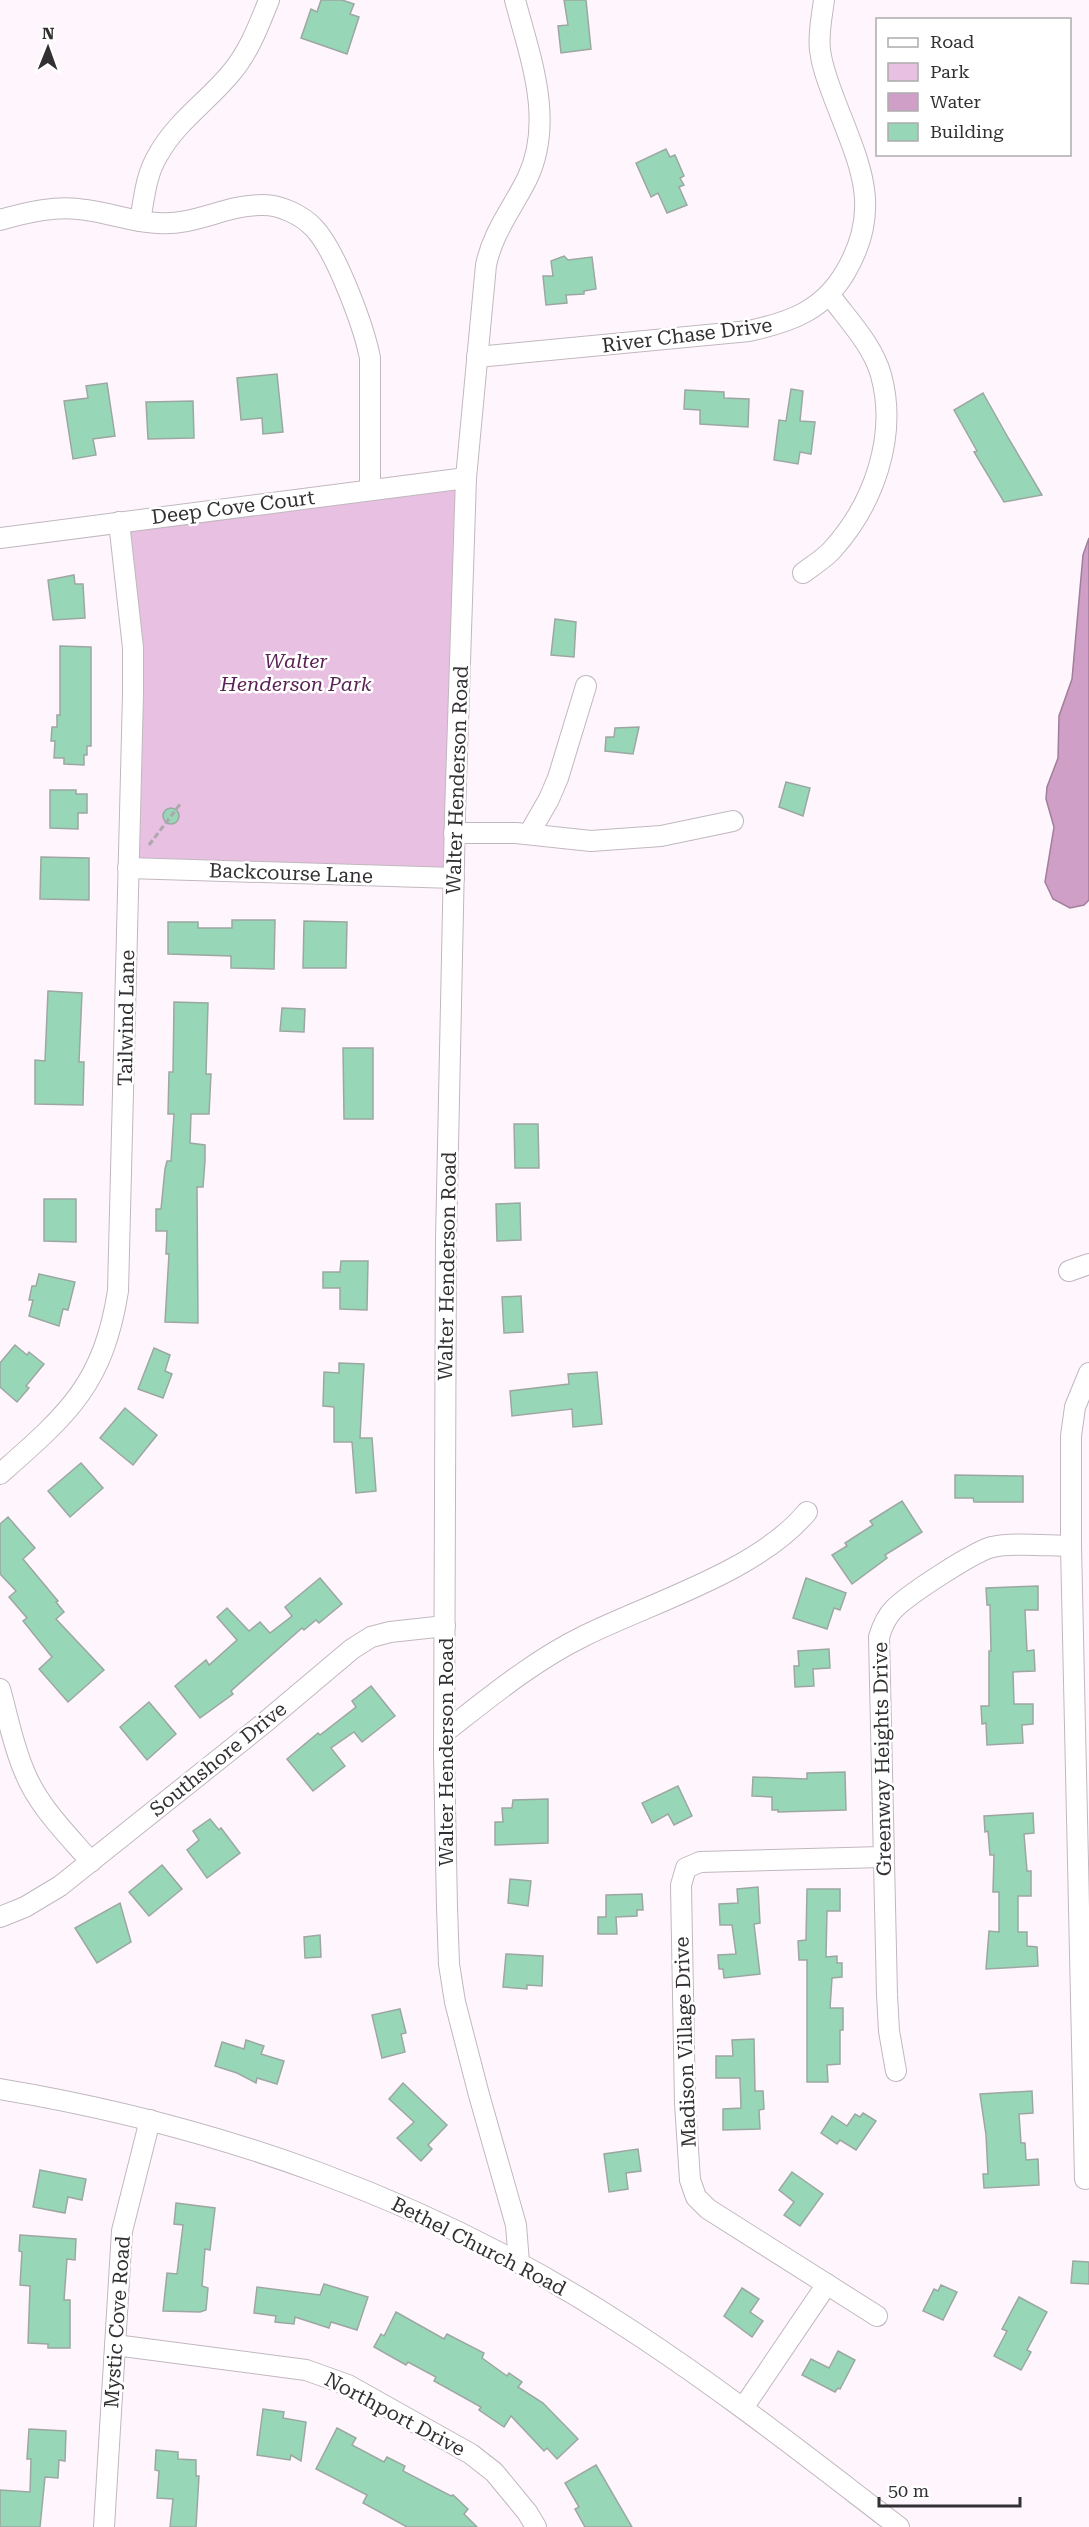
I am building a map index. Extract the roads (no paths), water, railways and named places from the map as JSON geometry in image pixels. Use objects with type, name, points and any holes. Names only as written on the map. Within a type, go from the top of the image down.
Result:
[{"type":"street","points":[[140,221],[148,178],[157,156],[172,133],[232,72],[244,55],[269,0]]},
{"type":"street","name":"Walter Henderson Road","points":[[515,0],[535,75],[540,126],[534,161],[526,180],[490,244],[466,478],[454,833],[446,1252],[445,1732],[447,1907],[455,2002],[478,2095],[516,2225],[519,2263]]},
{"type":"street","name":"River Chase Drive","points":[[477,357],[749,331],[783,324],[799,317],[830,294],[856,254],[865,222],[867,201],[863,179],[822,61],[820,29],[824,0]]},
{"type":"street","points":[[0,220],[47,209],[68,208],[170,224],[195,220],[239,207],[262,205],[282,209],[300,217],[314,228],[339,272],[366,339],[370,358],[370,489]]},
{"type":"street","points":[[803,573],[830,552],[848,530],[868,497],[884,450],[887,425],[881,375],[868,347],[830,294]]},
{"type":"street","name":"Deep Cove Court","points":[[0,538],[466,478]]},
{"type":"street","name":"Tailwind Lane","points":[[0,1474],[70,1409],[91,1378],[106,1346],[118,1291],[133,648],[119,522]]},
{"type":"street","points":[[529,834],[558,778],[586,686]]},
{"type":"street","points":[[454,833],[529,834],[591,841],[661,836],[733,821]]},
{"type":"street","name":"Backcourse Lane","points":[[128,868],[454,878]]},
{"type":"street","points":[[1069,1271],[1089,1264]]},
{"type":"street","points":[[1085,2179],[1085,1996],[1071,1546],[1071,1436],[1075,1407],[1089,1373]]},
{"type":"street","points":[[445,1732],[531,1665],[583,1636],[721,1575],[792,1530],[807,1512]]},
{"type":"street","name":"Greenway Heights Drive","points":[[896,2071],[888,2013],[882,1857],[879,1637],[883,1625],[894,1609],[942,1574],[994,1546],[1071,1546]]},
{"type":"street","name":"Southshore Drive","points":[[0,1917],[25,1907],[60,1886],[263,1724],[352,1649],[371,1637],[390,1632],[445,1626]]},
{"type":"street","points":[[0,1689],[17,1751],[35,1793],[50,1815],[91,1862]]},
{"type":"street","name":"Madison Village Drive","points":[[877,2316],[708,2209],[696,2197],[690,2180],[685,2103],[681,1885],[686,1868],[700,1862],[882,1857]]},
{"type":"street","name":"Bethel Church Road","points":[[0,2089],[50,2097],[150,2120],[235,2143],[300,2165],[440,2224],[519,2263],[614,2318],[683,2364],[899,2527]]},
{"type":"street","name":"Mystic Cove Road","points":[[104,2527],[122,2231],[150,2120]]},
{"type":"street","points":[[743,2408],[827,2284]]},
{"type":"street","name":"Northport Drive","points":[[115,2345],[306,2370],[348,2385],[471,2454],[494,2472],[527,2511],[536,2527]]},
{"type":"water","points":[[1089,538],[1089,900],[1084,905],[1070,908],[1053,899],[1045,882],[1054,827],[1046,799],[1047,787],[1058,758],[1059,716],[1072,679],[1083,555]]},
{"type":"park label","name":"Walter Henderson Park","points":[[296,672]]}]
